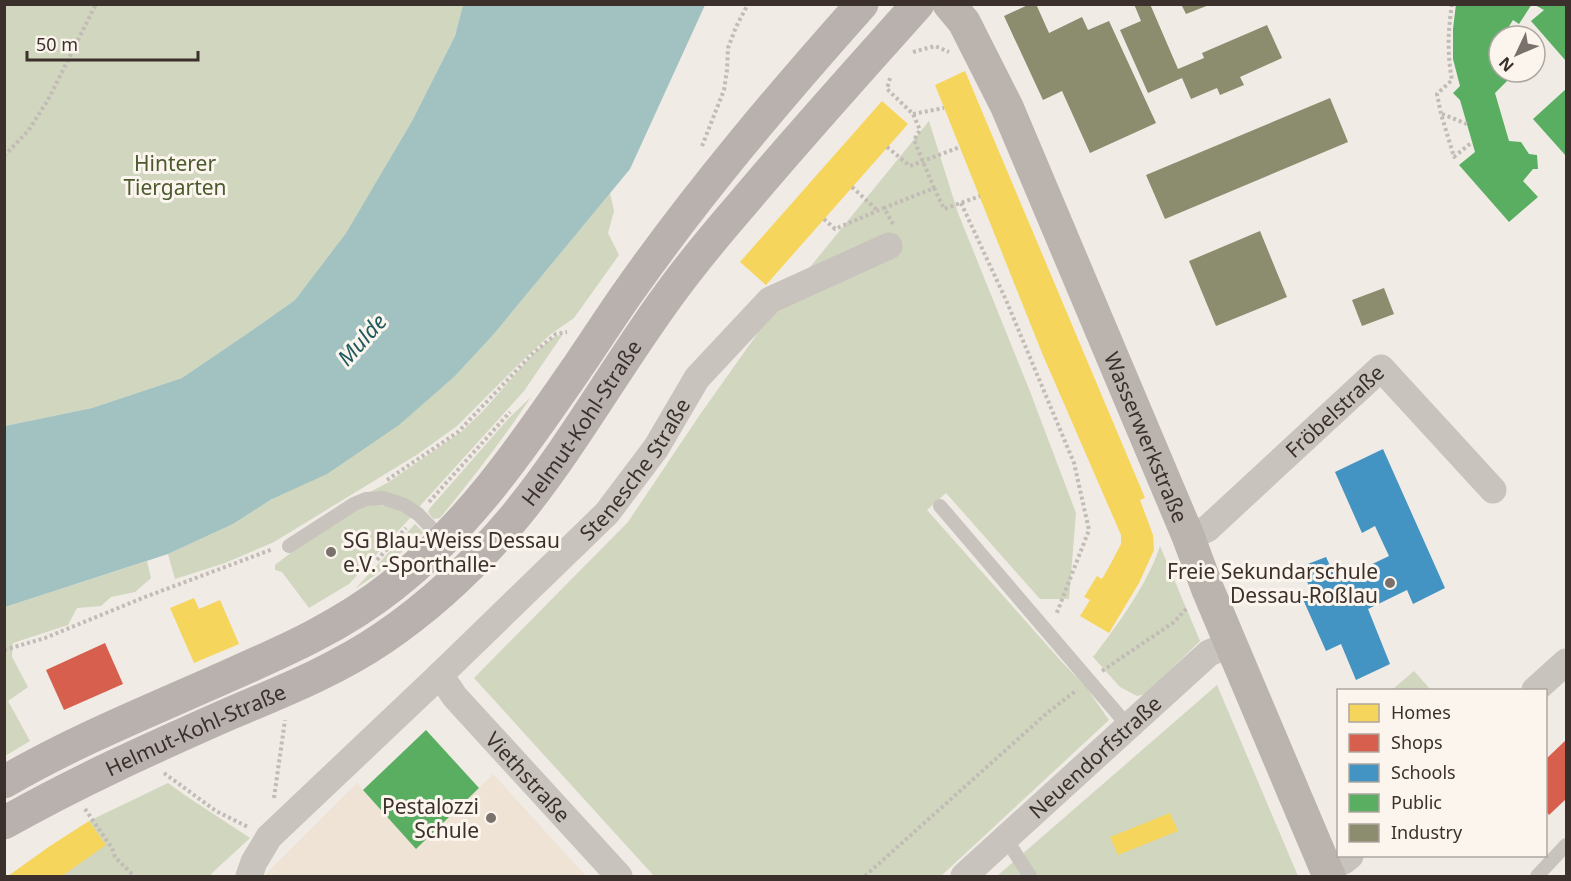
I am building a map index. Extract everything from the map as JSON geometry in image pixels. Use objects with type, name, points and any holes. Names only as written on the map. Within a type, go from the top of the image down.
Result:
[{"type":"main road","name":"Helmut-Kohl-Straße","points":[[4,782],[91,737],[290,649],[352,615],[390,588],[422,561],[472,510],[515,457],[629,291],[684,218],[758,123],[862,4]]},
{"type":"main road","name":"Helmut-Kohl-Straße","points":[[4,824],[119,763],[325,672],[383,638],[434,598],[471,564],[516,514],[553,465],[668,296],[779,159],[918,4]]},
{"type":"street","name":"Wasserwerkstraße","points":[[949,4],[964,22],[1007,107],[1188,536],[1231,644],[1335,867]]},
{"type":"street","name":"Stenesche Straße","points":[[249,876],[268,837],[607,513],[656,448],[697,378],[770,300],[889,246]]},
{"type":"street","name":"Fröbelstraße","points":[[1188,536],[1207,529],[1381,368],[1493,490]]},
{"type":"street","name":"Neuendorfstraße","points":[[964,876],[1209,653],[1231,644]]},
{"type":"street","points":[[1536,689],[1566,662]]},
{"type":"street","name":"Viethstraße","points":[[440,675],[455,697],[619,876]]},
{"type":"lane","points":[[289,546],[354,504],[366,499],[383,498],[404,505],[418,514],[442,540]]},
{"type":"lane","points":[[940,506],[1128,726]]},
{"type":"lane","points":[[1006,839],[1030,876]]},
{"type":"lane","points":[[1537,876],[1566,845]]},
{"type":"path","points":[[4,156],[28,131],[48,100],[96,4]]},
{"type":"path","points":[[701,149],[724,90],[728,48],[748,4]]},
{"type":"path","points":[[1452,4],[1448,40],[1448,61],[1452,80],[1437,94],[1454,158],[1472,142]]},
{"type":"path","points":[[905,54],[935,46],[955,55]]},
{"type":"path","points":[[892,68],[887,89],[913,114],[920,130],[914,140],[944,209],[980,196]]},
{"type":"path","points":[[913,114],[944,108]]},
{"type":"path","points":[[1441,114],[1467,124]]},
{"type":"path","points":[[887,147],[910,166],[960,147]]},
{"type":"path","points":[[852,188],[878,211]]},
{"type":"path","points":[[824,219],[836,229],[934,188]]},
{"type":"path","points":[[961,203],[1006,300],[1074,463],[1089,530],[1056,615]]},
{"type":"path","points":[[884,208],[901,240],[889,246]]},
{"type":"path","points":[[354,504],[365,492],[387,481],[458,432],[532,354],[556,334],[572,330]]},
{"type":"path","points":[[372,566],[511,411]]},
{"type":"path","points":[[4,650],[45,638],[276,547],[289,546]]},
{"type":"path","points":[[865,876],[1047,713],[1089,680],[1174,622],[1208,590]]},
{"type":"path","points":[[1098,661],[1105,669]]},
{"type":"path","points":[[156,766],[216,811],[268,837],[285,719]]},
{"type":"path","points":[[84,807],[112,848],[115,857],[134,876]]},
{"type":"green space","name":"Hinterer Tiergarten","points":[[4,5],[463,5],[455,36],[412,121],[346,233],[295,300],[182,378],[92,408],[5,426]]},
{"type":"green space","points":[[929,121],[958,213],[1076,513],[1069,599],[1040,599],[946,493],[927,510],[1086,687],[1109,720],[941,876],[654,876],[474,678],[628,522],[767,320]]},
{"type":"green space","points":[[610,193],[614,211],[608,233],[619,255],[574,318],[551,334],[525,358],[457,426],[418,454],[274,542],[225,563],[175,579],[168,554],[233,524],[456,375],[493,335]]},
{"type":"green space","points":[[563,334],[524,391],[419,507],[368,493],[389,482],[461,432],[483,411],[534,353],[554,337]]},
{"type":"green space","points":[[531,397],[440,518],[433,519],[428,512],[430,508],[508,419]]},
{"type":"green space","points":[[366,504],[390,507],[411,517],[349,584],[309,608],[282,572],[275,570],[275,565],[301,545]]},
{"type":"green space","points":[[415,524],[423,532],[420,536],[374,576],[355,589]]},
{"type":"green space","points":[[1160,546],[1200,641],[1146,694],[1137,696],[1120,687],[1093,657],[1140,589]]},
{"type":"green space","points":[[147,561],[151,578],[135,592],[111,597],[101,606],[77,608],[68,625],[13,643],[12,657],[28,687],[8,701],[30,741],[5,756],[5,607]]},
{"type":"green space","points":[[1414,671],[1430,689],[1393,689]]},
{"type":"green space","points":[[1217,685],[1298,876],[997,876]]},
{"type":"green space","points":[[168,783],[250,838],[211,876],[62,876],[105,845],[89,821]]},
{"type":"shaded area","name":"Pestalozzi Schule","points":[[493,774],[586,876],[266,876],[357,783],[416,849]]},
{"type":"water","name":"Mulde","points":[[463,5],[705,5],[630,169],[493,335],[456,375],[399,425],[327,474],[272,499],[233,524],[168,554],[5,607],[5,426],[92,408],[182,378],[295,300],[346,233],[412,121],[455,36]]},
{"type":"building: Homes","points":[[965,71],[1145,498],[1140,500],[1153,535],[1154,550],[1139,583],[1109,633],[1080,616],[1090,600],[1084,597],[1097,576],[1102,579],[1121,544],[1121,535],[1042,353],[935,85]]},
{"type":"building: Homes","points":[[882,101],[908,124],[766,285],[740,262]]},
{"type":"building: Homes","points":[[194,598],[199,609],[220,600],[239,644],[194,663],[170,608]]},
{"type":"building: Homes","points":[[1170,813],[1178,831],[1118,855],[1110,837]]},
{"type":"building: Homes","points":[[89,821],[106,845],[62,876],[8,876],[50,846]]},
{"type":"building: Shops","points":[[105,643],[123,684],[64,710],[46,670]]},
{"type":"building: Shops","points":[[1566,740],[1566,799],[1549,815],[1547,812],[1547,758]]},
{"type":"building: Schools","points":[[1383,449],[1445,588],[1413,604],[1407,590],[1368,609],[1390,664],[1356,680],[1341,644],[1326,651],[1302,597],[1312,592],[1300,567],[1326,557],[1337,581],[1389,556],[1375,526],[1362,533],[1335,472]]},
{"type":"building: Public","points":[[1456,4],[1532,4],[1519,24],[1513,20],[1510,24],[1487,24],[1487,84],[1504,84],[1495,93],[1509,141],[1521,142],[1529,154],[1537,155],[1538,169],[1533,169],[1523,181],[1538,197],[1509,222],[1459,165],[1475,152],[1460,100],[1453,93],[1460,86],[1453,59]]},
{"type":"building: Public","points":[[1533,4],[1566,4],[1566,61],[1547,39],[1547,24],[1534,24],[1531,21],[1544,10]]},
{"type":"building: Public","points":[[1566,89],[1566,156],[1533,119]]},
{"type":"building: Public","points":[[426,730],[479,788],[416,849],[363,790]]},
{"type":"building: Industry","points":[[1030,4],[1036,4],[1049,33],[1082,17],[1088,30],[1109,21],[1156,123],[1090,153],[1062,91],[1043,100],[1004,16]]},
{"type":"building: Industry","points":[[1134,4],[1150,4],[1178,69],[1204,58],[1202,53],[1267,25],[1282,58],[1240,77],[1244,85],[1220,95],[1217,88],[1191,99],[1182,78],[1148,93],[1120,30],[1141,21]]},
{"type":"building: Industry","points":[[1181,4],[1209,4],[1209,5],[1186,14]]},
{"type":"building: Industry","points":[[1330,98],[1348,142],[1165,219],[1146,175]]},
{"type":"building: Industry","points":[[1260,231],[1287,297],[1216,326],[1189,261]]},
{"type":"building: Industry","points":[[1384,288],[1394,314],[1362,326],[1352,300]]},
{"type":"place","name":"SG Blau-Weiss Dessau e.V. -Sporthalle-","points":[[331,552]]},
{"type":"place","name":"Freie Sekundarschule Dessau-Roßlau","points":[[1390,583]]},
{"type":"place","name":"Pestalozzi Schule","points":[[491,818]]}]
